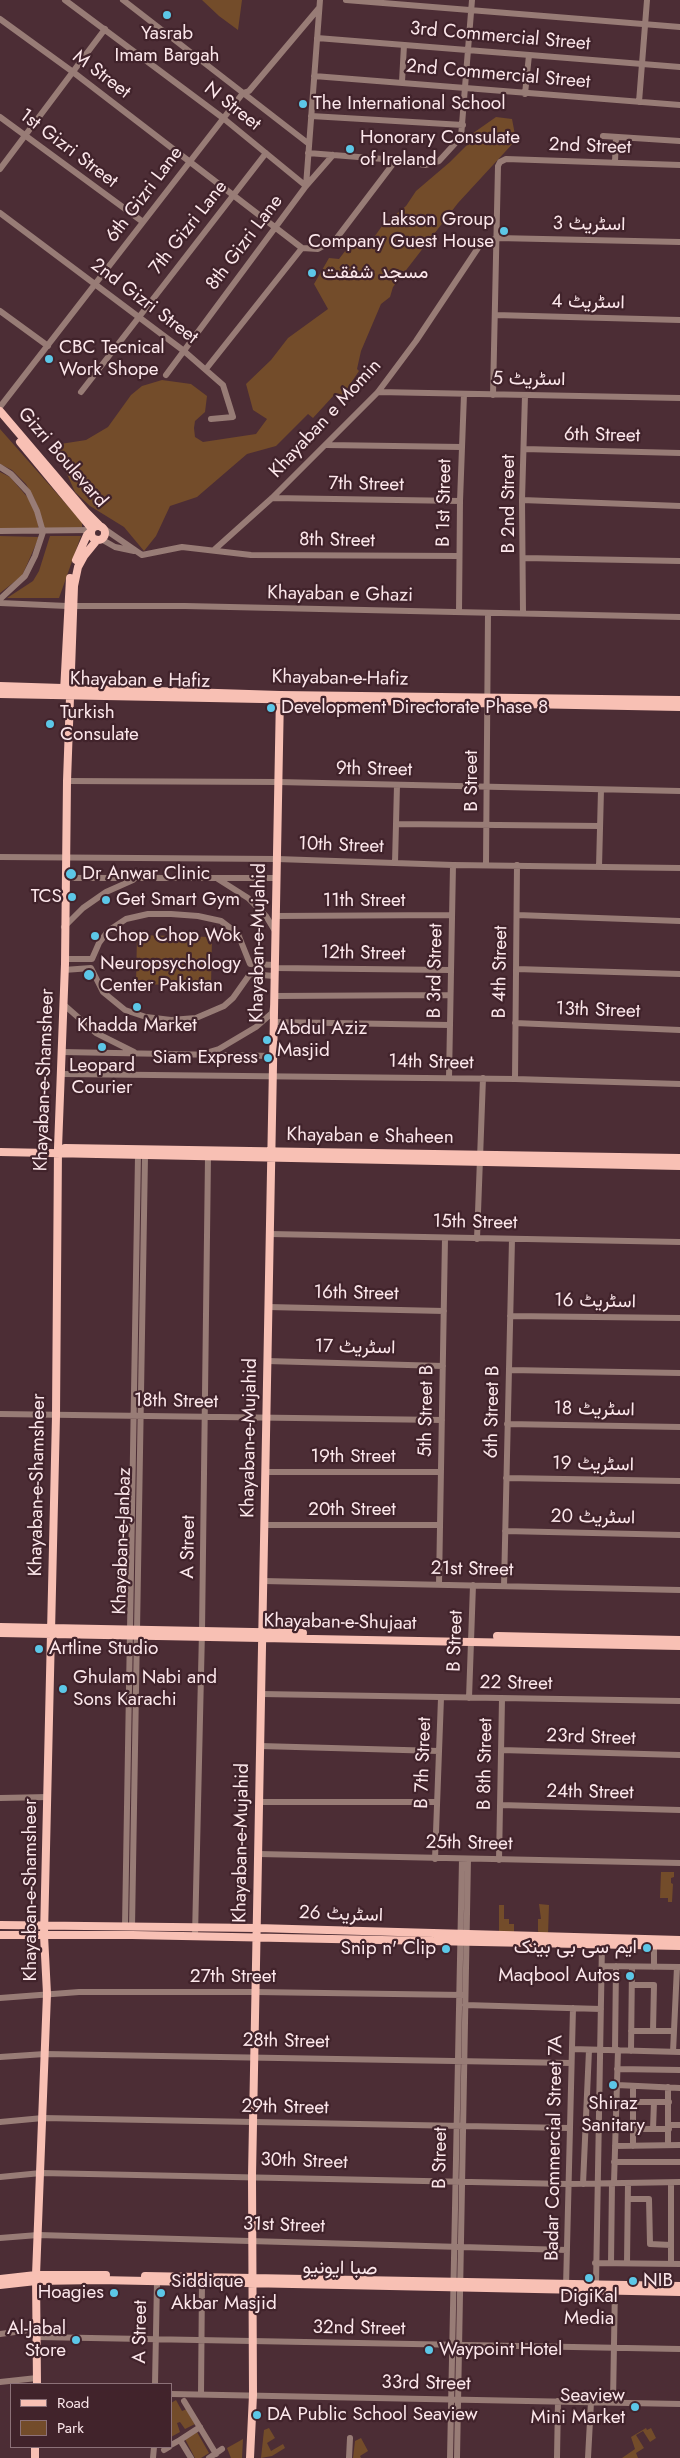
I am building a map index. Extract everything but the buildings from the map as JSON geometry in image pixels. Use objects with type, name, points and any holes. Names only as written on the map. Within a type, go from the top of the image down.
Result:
[{"type":"main road","name":"Gizri Boulevard","points":[[0,411],[86,512],[102,527]]},
{"type":"main road","name":"Gizri Boulevard","points":[[0,418],[91,530],[92,537],[99,540]]},
{"type":"main road","points":[[102,527],[104,535],[84,556],[78,567],[70,606],[72,573],[87,535],[91,530],[102,527]]},
{"type":"main road","name":"Khayaban-e-Shamsheer","points":[[37,2381],[36,2278],[47,1994],[44,1935],[56,1416],[58,1150],[62,1074],[67,692],[70,606]]},
{"type":"main road","points":[[0,686],[67,692]]},
{"type":"main road","name":"Khayaban e Hafiz","points":[[0,694],[67,692],[280,698]]},
{"type":"main road","name":"Khayaban-e-Hafiz","points":[[280,698],[680,700]]},
{"type":"main road","name":"Khayaban-e-Mujahid","points":[[250,2458],[253,2395],[252,2176],[254,2056],[280,698]]},
{"type":"main road","name":"Khayaban-e-Hafiz","points":[[486,700],[680,707]]},
{"type":"main road","points":[[0,1147],[58,1150]]},
{"type":"main road","points":[[0,1152],[58,1150]]},
{"type":"main road","name":"Khayaban e Shaheen","points":[[58,1150],[480,1159],[680,1166]]},
{"type":"main road","name":"Khayaban e Shaheen","points":[[58,1150],[141,1156],[208,1157],[271,1155]]},
{"type":"main road","name":"Khayaban e Shaheen","points":[[480,1159],[680,1158]]},
{"type":"main road","name":"Khayaban-e-Shujaat","points":[[0,1627],[202,1634],[680,1640]]},
{"type":"main road","name":"Khayaban-e-Shujaat","points":[[0,1633],[50,1630]]},
{"type":"main road","name":"Khayaban-e-Shujaat","points":[[471,1638],[680,1646]]},
{"type":"main road","name":"اسٹریٹ 26","points":[[0,1925],[257,1928],[602,1944],[654,1943],[680,1940]]},
{"type":"main road","name":"اسٹریٹ 26","points":[[0,1935],[464,1938],[654,1943],[680,1946]]},
{"type":"main road","name":"صبا ایونیو","points":[[0,2285],[36,2278],[202,2282],[252,2280]]},
{"type":"main road","name":"صبا ایونیو","points":[[0,2279],[252,2280],[566,2286],[680,2292]]},
{"type":"main road","name":"صبا ایونیو","points":[[566,2286],[596,2284],[614,2288],[680,2286]]},
{"type":"street","name":"N Street","points":[[65,0],[224,118],[306,186]]},
{"type":"street","points":[[123,0],[309,144]]},
{"type":"street","points":[[306,186],[320,0]]},
{"type":"street","points":[[346,0],[680,27]]},
{"type":"street","points":[[308,153],[396,160],[425,165],[439,161],[461,137],[472,0]]},
{"type":"street","points":[[639,102],[647,0]]},
{"type":"street","name":"6th Gizri Lane","points":[[0,407],[243,93],[249,91],[319,8]]},
{"type":"street","name":"M Street","points":[[0,19],[73,72],[302,248]]},
{"type":"street","points":[[0,169],[105,29]]},
{"type":"street","name":"3rd Commercial Street","points":[[317,38],[680,67]]},
{"type":"street","points":[[402,82],[404,45]]},
{"type":"street","points":[[525,94],[529,55]]},
{"type":"street","name":"2nd Commercial Street","points":[[314,76],[680,105]]},
{"type":"street","name":"1st Gizri Street","points":[[0,116],[143,222]]},
{"type":"street","points":[[311,116],[463,125]]},
{"type":"street","points":[[603,136],[680,141]]},
{"type":"street","points":[[615,162],[616,136]]},
{"type":"street","name":"7th Gizri Lane","points":[[81,392],[266,153]]},
{"type":"street","name":"8th Gizri Lane","points":[[166,375],[306,186],[333,156]]},
{"type":"street","name":"2nd Street","points":[[497,238],[498,166],[500,162],[506,159],[680,164]]},
{"type":"street","points":[[206,369],[302,248],[318,249],[336,239],[396,160]]},
{"type":"street","name":"2nd Gizri Street","points":[[0,213],[184,351],[223,385],[233,417],[211,420]]},
{"type":"street","points":[[493,395],[497,238]]},
{"type":"street","name":"اسٹریٹ 3","points":[[497,238],[680,242]]},
{"type":"street","name":"Khayaban e Momin","points":[[214,550],[272,498],[378,392],[416,341],[480,245],[497,238]]},
{"type":"street","points":[[0,311],[48,346]]},
{"type":"street","name":"اسٹریٹ 4","points":[[496,315],[680,320]]},
{"type":"street","name":"اسٹریٹ 5","points":[[378,392],[680,398]]},
{"type":"street","name":"B 1st Street","points":[[459,612],[461,447],[464,394]]},
{"type":"street","name":"B 2nd Street","points":[[523,613],[522,500],[525,396]]},
{"type":"street","points":[[327,445],[461,447]]},
{"type":"street","name":"6th Street","points":[[524,449],[680,453]]},
{"type":"street","points":[[0,467],[28,492],[37,511],[43,532],[26,576],[0,601]]},
{"type":"street","name":"7th Street","points":[[272,498],[460,502]]},
{"type":"street","points":[[522,500],[680,506]]},
{"type":"street","points":[[102,527],[135,552]]},
{"type":"street","points":[[0,531],[91,530]]},
{"type":"street","points":[[99,540],[115,547],[149,555],[182,547],[214,550]]},
{"type":"street","name":"8th Street","points":[[214,550],[252,555],[459,556]]},
{"type":"street","points":[[524,558],[680,561]]},
{"type":"street","name":"Khayaban e Ghazi","points":[[0,601],[70,606],[680,617]]},
{"type":"street","name":"B Street","points":[[486,865],[488,613]]},
{"type":"street","name":"9th Street","points":[[66,780],[278,782],[680,791]]},
{"type":"street","points":[[395,863],[397,785]]},
{"type":"street","points":[[599,867],[601,790]]},
{"type":"street","points":[[396,824],[600,826]]},
{"type":"street","name":"10th Street","points":[[0,857],[277,859],[454,865],[680,868]]},
{"type":"street","name":"B 3rd Street","points":[[449,1078],[450,970],[454,865]]},
{"type":"street","name":"B 4th Street","points":[[515,1079],[517,865]]},
{"type":"street","points":[[66,878],[276,878]]},
{"type":"street","points":[[64,927],[83,908],[106,892],[137,878]]},
{"type":"street","points":[[216,878],[248,898],[266,916],[275,931]]},
{"type":"street","points":[[64,959],[93,959],[99,943],[108,930],[126,919],[148,914],[171,914],[221,921],[238,934],[250,964],[275,970]]},
{"type":"street","name":"11th Street","points":[[276,916],[452,915]]},
{"type":"street","points":[[516,915],[680,921]]},
{"type":"street","points":[[76,959],[76,969]]},
{"type":"street","points":[[257,974],[258,965]]},
{"type":"street","points":[[64,970],[91,969],[103,992],[125,1010],[146,1017],[170,1020],[196,1018],[224,1006],[241,988],[248,975],[275,970]]},
{"type":"street","points":[[516,969],[680,974]]},
{"type":"street","name":"12th Street","points":[[275,970],[450,970]]},
{"type":"street","points":[[201,1054],[219,1049],[256,1028],[272,1012],[274,997],[450,995]]},
{"type":"street","points":[[63,1004],[96,1033],[137,1053]]},
{"type":"street","points":[[274,1022],[449,1025]]},
{"type":"street","name":"13th Street","points":[[515,1023],[680,1030]]},
{"type":"street","points":[[62,1052],[273,1056]]},
{"type":"street","name":"14th Street","points":[[62,1074],[483,1078],[680,1084]]},
{"type":"street","points":[[478,1238],[483,1078]]},
{"type":"street","name":"Khayaban-e-Janbaz","points":[[129,1927],[141,1156]]},
{"type":"street","name":"A Street","points":[[195,1936],[202,1634],[208,1157]]},
{"type":"street","name":"15th Street","points":[[270,1234],[680,1242]]},
{"type":"street","name":"5th Street B","points":[[439,1584],[445,1238]]},
{"type":"street","name":"6th Street B","points":[[504,1586],[512,1239]]},
{"type":"street","name":"16th Street","points":[[268,1307],[444,1311]]},
{"type":"street","name":"اسٹریٹ 16","points":[[510,1316],[680,1318]]},
{"type":"street","name":"اسٹریٹ 17","points":[[267,1361],[443,1366]]},
{"type":"street","points":[[509,1370],[680,1373]]},
{"type":"street","name":"18th Street","points":[[0,1414],[442,1420]]},
{"type":"street","name":"اسٹریٹ 18","points":[[507,1424],[680,1426]]},
{"type":"street","name":"19th Street","points":[[265,1472],[441,1472]]},
{"type":"street","name":"اسٹریٹ 19","points":[[506,1478],[680,1481]]},
{"type":"street","name":"20th Street","points":[[264,1525],[440,1525]]},
{"type":"street","name":"اسٹریٹ 20","points":[[505,1531],[680,1535]]},
{"type":"street","name":"21st Street","points":[[263,1581],[680,1590]]},
{"type":"street","name":"B Street","points":[[469,1698],[473,1585]]},
{"type":"street","name":"22 Street","points":[[261,1694],[680,1701]]},
{"type":"street","name":"B 7th Street","points":[[435,1859],[441,1698]]},
{"type":"street","name":"B 8th Street","points":[[498,1860],[502,1699]]},
{"type":"street","points":[[260,1746],[439,1750]]},
{"type":"street","name":"23rd Street","points":[[501,1750],[680,1756]]},
{"type":"street","points":[[0,1798],[48,1798]]},
{"type":"street","points":[[259,1802],[437,1802]]},
{"type":"street","name":"24th Street","points":[[500,1805],[680,1810]]},
{"type":"street","name":"25th Street","points":[[258,1854],[680,1863]]},
{"type":"street","name":"B Street","points":[[450,2458],[456,2346],[465,1859]]},
{"type":"street","points":[[654,1943],[654,1967]]},
{"type":"street","points":[[596,2284],[596,2183],[602,1944]]},
{"type":"street","points":[[572,2049],[676,2052],[674,2031],[679,1967],[602,1966]]},
{"type":"street","points":[[611,2263],[617,2085],[616,1966]]},
{"type":"street","points":[[630,2051],[632,1966]]},
{"type":"street","points":[[632,1984],[654,1985],[654,2031]]},
{"type":"street","name":"27th Street","points":[[0,1998],[47,1994],[256,1992],[462,1996]]},
{"type":"street","name":"B Street","points":[[461,2061],[465,2005],[462,1996]]},
{"type":"street","points":[[465,2005],[601,2009]]},
{"type":"street","name":"Badar Commercial Street 7A","points":[[566,2286],[567,2184],[573,2008]]},
{"type":"street","points":[[631,2031],[674,2031]]},
{"type":"street","points":[[583,2184],[589,2050]]},
{"type":"street","name":"28th Street","points":[[0,2057],[45,2054],[254,2056],[571,2063]]},
{"type":"street","points":[[617,2069],[680,2070]]},
{"type":"street","points":[[617,2085],[680,2088]]},
{"type":"street","points":[[633,2086],[633,2146]]},
{"type":"street","points":[[668,2087],[668,2145]]},
{"type":"street","points":[[633,2102],[669,2102]]},
{"type":"street","points":[[653,2129],[654,2102]]},
{"type":"street","name":"29th Street","points":[[0,2122],[43,2118],[569,2128]]},
{"type":"street","points":[[633,2129],[653,2129],[680,2125]]},
{"type":"street","points":[[615,2146],[680,2145]]},
{"type":"street","points":[[614,2162],[680,2162]]},
{"type":"street","name":"30th Street","points":[[0,2177],[41,2173],[567,2184],[680,2182]]},
{"type":"street","points":[[627,2263],[628,2183]]},
{"type":"street","points":[[671,2183],[671,2264]]},
{"type":"street","points":[[628,2199],[650,2199],[650,2244],[671,2245]]},
{"type":"street","name":"31st Street","points":[[0,2238],[38,2235],[567,2250]]},
{"type":"street","points":[[595,2263],[680,2264]]},
{"type":"street","name":"A Street","points":[[155,2383],[156,2281]]},
{"type":"street","points":[[201,2394],[202,2282]]},
{"type":"street","points":[[613,2402],[614,2288]]},
{"type":"street","name":"32nd Street","points":[[0,2334],[37,2333],[155,2340],[680,2349]]},
{"type":"street","points":[[0,2382],[37,2381]]},
{"type":"street","name":"33rd Street","points":[[172,2394],[680,2404]]},
{"type":"street","points":[[184,2400],[216,2454]]},
{"type":"street","name":"B Street","points":[[454,2400],[457,2458]]},
{"type":"street","points":[[557,2458],[558,2401]]},
{"type":"street","points":[[588,2458],[591,2402]]},
{"type":"street","points":[[172,2445],[200,2427]]},
{"type":"street","points":[[349,2458],[350,2438]]},
{"type":"street","points":[[180,2440],[191,2458]]},
{"type":"street","points":[[209,2458],[222,2449]]},
{"type":"green space","points":[[202,0],[242,0],[238,30],[219,16]]},
{"type":"green space","points":[[496,117],[512,119],[516,140],[458,203],[393,287],[390,297],[381,304],[361,351],[357,369],[359,371],[342,396],[335,394],[313,418],[308,414],[276,446],[247,454],[197,497],[170,506],[156,536],[144,551],[124,527],[90,506],[75,492],[54,445],[86,440],[108,427],[131,395],[142,386],[162,380],[191,384],[207,396],[205,412],[195,421],[194,428],[195,437],[203,442],[256,434],[267,419],[253,410],[246,384],[271,360],[288,338],[328,309],[314,284],[329,258],[339,259],[349,246],[370,243],[382,226],[406,206],[416,191],[469,143],[469,136]]},
{"type":"green space","points":[[0,429],[82,522],[82,529],[45,530],[35,500],[26,484],[12,470],[0,464]]},
{"type":"green space","points":[[0,472],[10,477],[29,499],[38,519],[38,528],[0,529]]},
{"type":"green space","points":[[0,536],[39,537],[22,576],[0,593]]},
{"type":"green space","points":[[50,536],[81,536],[59,598],[7,598],[33,581],[39,571]]},
{"type":"green space","points":[[137,935],[212,937],[211,986],[136,984]]},
{"type":"green space","points":[[661,1872],[674,1872],[674,1877],[671,1878],[671,1883],[673,1884],[672,1902],[668,1902],[668,1898],[660,1898]]},
{"type":"green space","points":[[539,1904],[549,1905],[548,1935],[539,1934],[538,1931],[538,1919],[541,1919]]},
{"type":"green space","points":[[499,1905],[504,1905],[504,1919],[509,1919],[509,1924],[514,1924],[514,1935],[499,1935]]},
{"type":"green space","points":[[176,2400],[182,2411],[187,2409],[195,2424],[185,2429],[180,2422],[177,2423],[180,2432],[172,2436],[172,2402]]},
{"type":"green space","points":[[269,2428],[275,2438],[267,2443],[271,2451],[283,2444],[285,2448],[272,2456],[261,2458],[264,2430]]},
{"type":"green space","points":[[646,2428],[647,2430],[651,2428],[656,2438],[650,2442],[643,2431],[636,2435],[644,2448],[636,2453],[638,2458],[622,2458],[635,2449],[631,2437]]},
{"type":"green space","points":[[197,2432],[209,2453],[201,2458],[195,2458],[185,2439]]},
{"type":"green space","points":[[361,2438],[368,2451],[360,2456],[361,2458],[353,2458],[355,2441]]},
{"type":"green space","points":[[243,2439],[242,2458],[231,2458],[227,2448]]},
{"type":"place","name":"Yasrab Imam Bargah","points":[[167,15]]},
{"type":"place","name":"The International School","points":[[303,104]]},
{"type":"place","name":"Honorary Consulate of Ireland","points":[[350,149]]},
{"type":"place","name":"Lakson Group Company Guest House","points":[[504,231]]},
{"type":"place","name":"مسجد شفقت","points":[[312,273]]},
{"type":"place","name":"CBC Tecnical Work Shope","points":[[49,359]]},
{"type":"place","name":"Development Directorate Phase 8","points":[[271,708]]},
{"type":"place","name":"Turkish Consulate","points":[[50,724]]},
{"type":"place","name":"Dr Anwar Clinic","points":[[71,874]]},
{"type":"place","name":"TCS","points":[[72,897]]},
{"type":"place","name":"Get Smart Gym","points":[[106,900]]},
{"type":"place","name":"Chop Chop Wok","points":[[95,936]]},
{"type":"place","name":"Neuropsychology Center Pakistan","points":[[89,975]]},
{"type":"place","name":"Khadda Market","points":[[137,1007]]},
{"type":"place","name":"Abdul Aziz Masjid","points":[[267,1040]]},
{"type":"place","name":"Leopard Courier","points":[[102,1047]]},
{"type":"place","name":"Siam Express","points":[[268,1058]]},
{"type":"place","name":"Artline Studio","points":[[39,1649]]},
{"type":"place","name":"Ghulam Nabi and Sons Karachi","points":[[63,1689]]},
{"type":"place","name":"ایم سی بی بینک","points":[[647,1948]]},
{"type":"place","name":"Snip n' Clip","points":[[446,1949]]},
{"type":"place","name":"Maqbool Autos","points":[[630,1976]]},
{"type":"place","name":"Shiraz Sanitary","points":[[613,2085]]},
{"type":"place","name":"DigiKal Media","points":[[589,2278]]},
{"type":"place","name":"NIB","points":[[633,2281]]},
{"type":"place","name":"Hoagies","points":[[114,2293]]},
{"type":"place","name":"Siddique Akbar Masjid","points":[[161,2293]]},
{"type":"place","name":"Al-Jabal Store","points":[[76,2340]]},
{"type":"place","name":"Waypoint Hotel","points":[[429,2350]]},
{"type":"place","name":"Seaview Mini Market","points":[[635,2407]]},
{"type":"place","name":"DA Public School Seaview","points":[[257,2415]]}]
